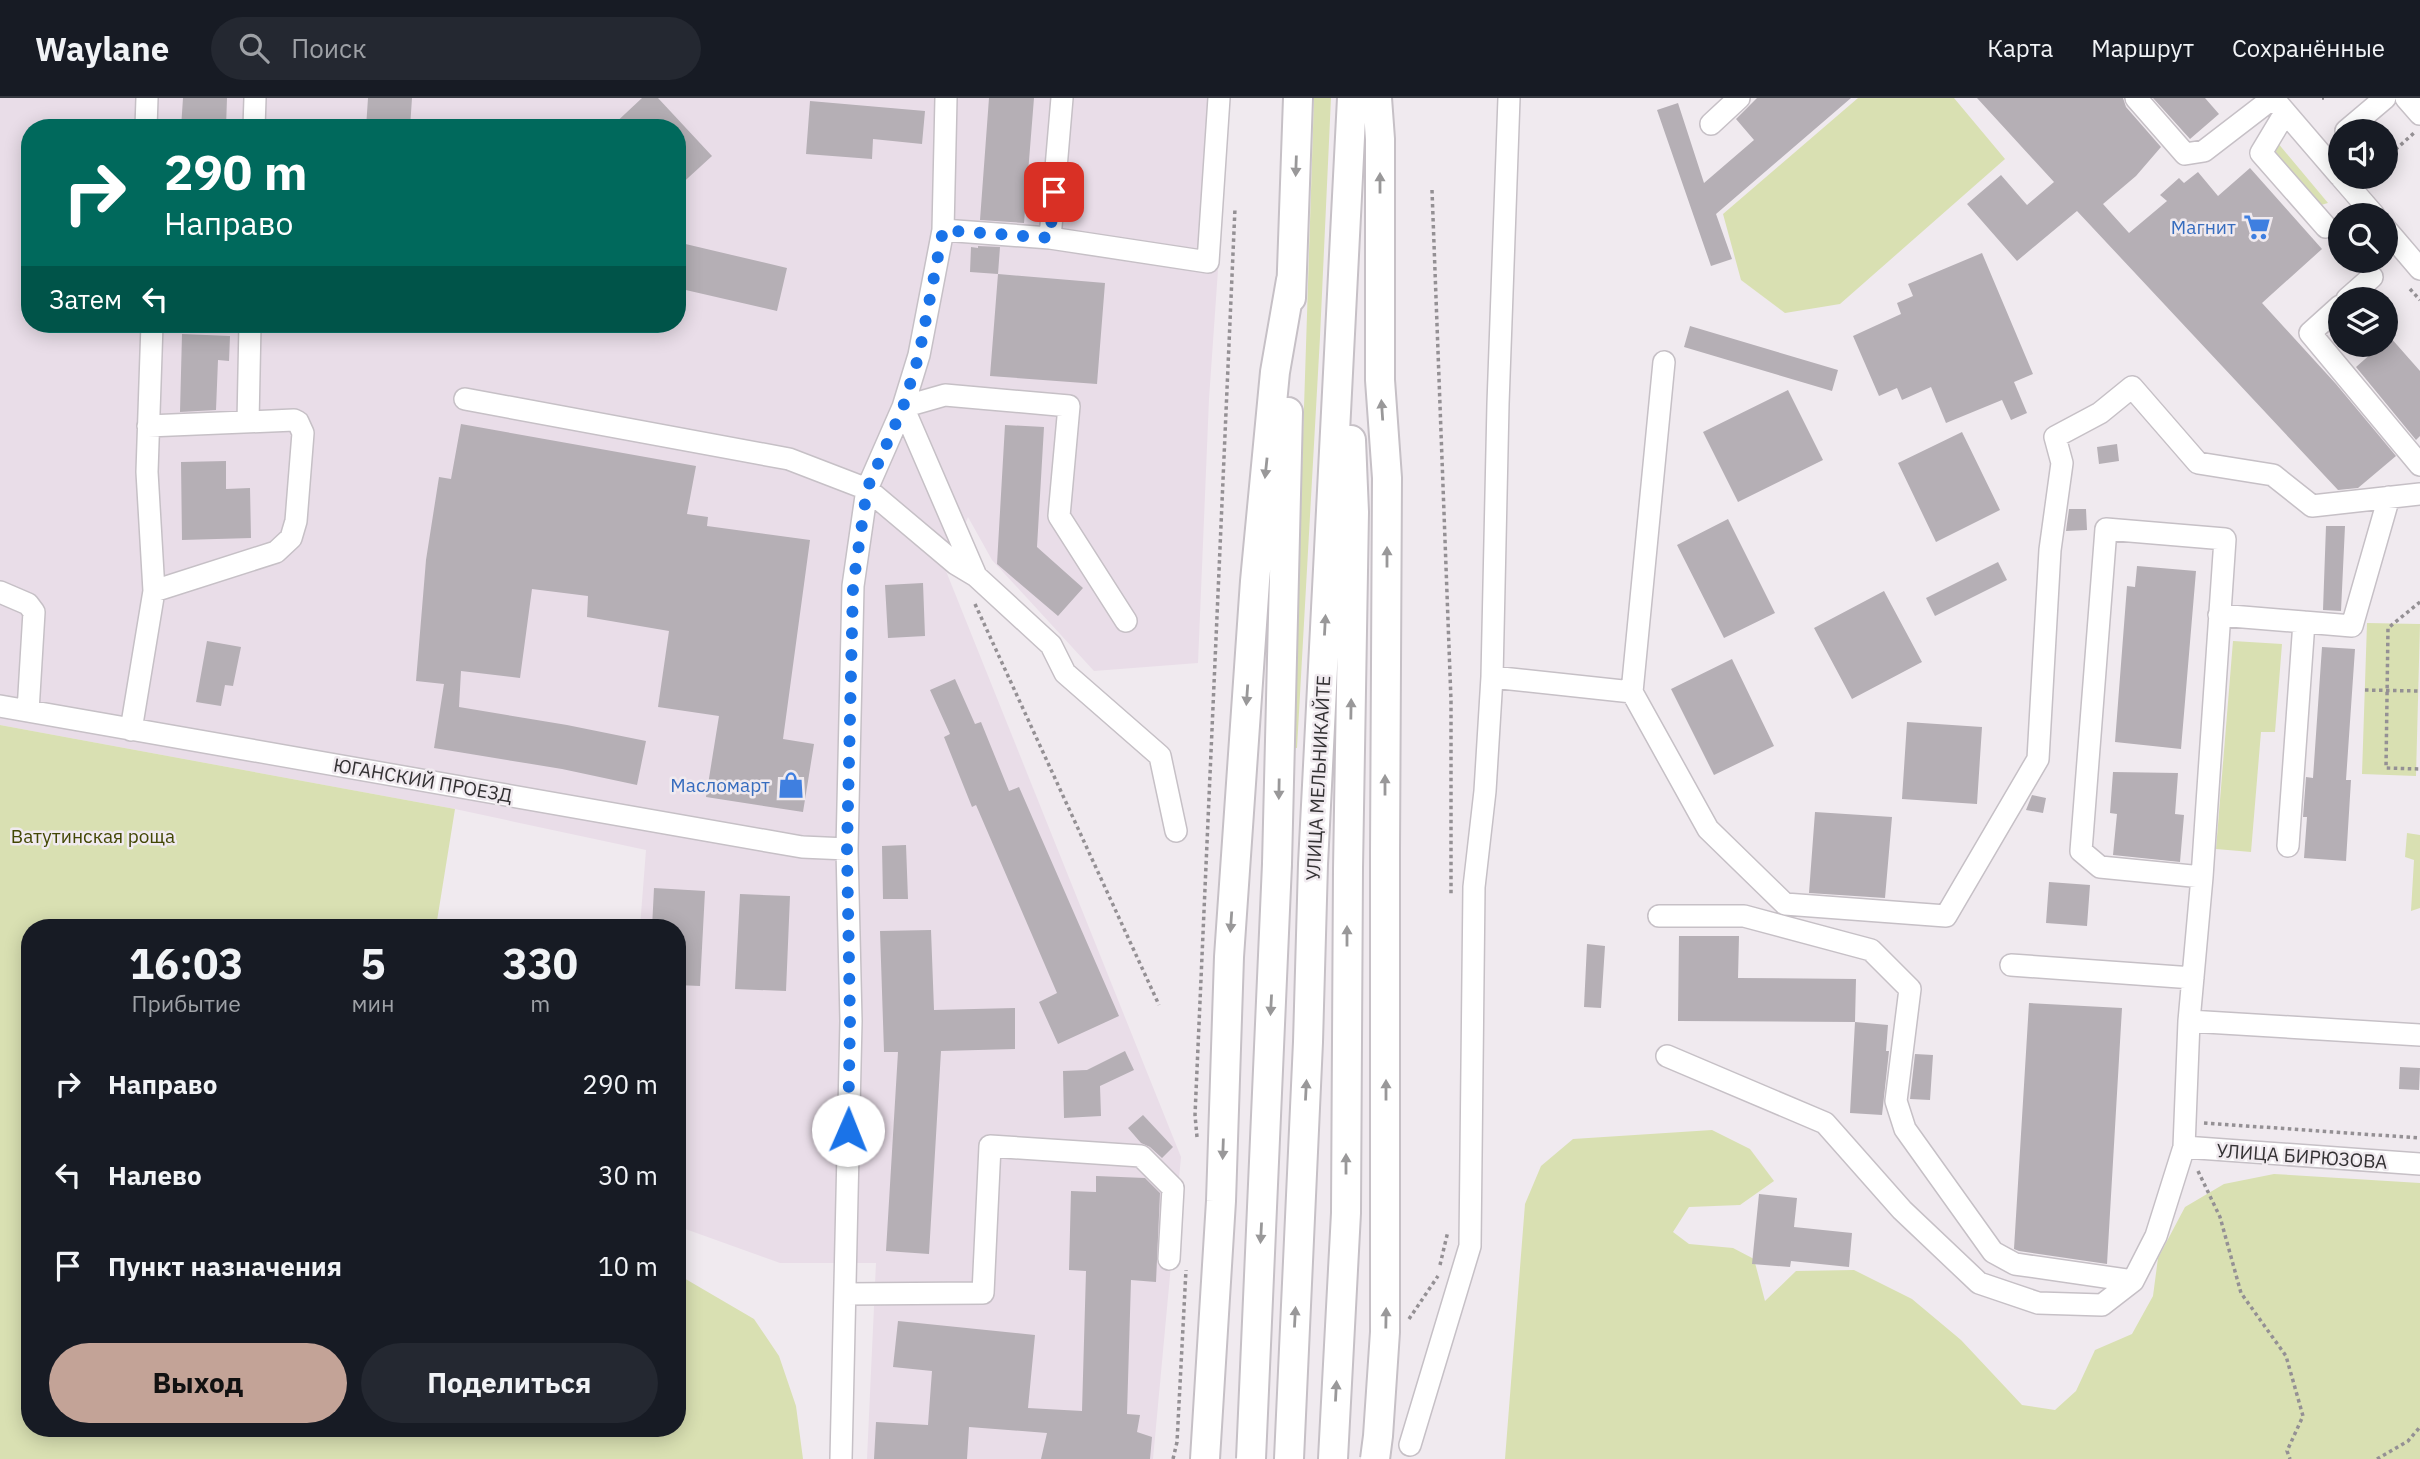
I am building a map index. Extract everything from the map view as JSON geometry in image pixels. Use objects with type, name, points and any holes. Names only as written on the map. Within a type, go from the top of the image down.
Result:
[{"type":"main road","name":"УЛИЦА МЕЛЬНИКАЙТЕ","points":[[1251,1459],[1277,864],[1298,98]]},
{"type":"main road","name":"УЛИЦА МЕЛЬНИКАЙТЕ","points":[[1289,1459],[1308,1042],[1313,864],[1352,98]]},
{"type":"main road","points":[[1375,1459],[1385,1332],[1387,478],[1380,380],[1380,139],[1377,98]]},
{"type":"main road","points":[[1205,1459],[1221,1201],[1228,957],[1254,595],[1275,372],[1291,279]]},
{"type":"main road","points":[[1333,1459],[1346,1213],[1354,512],[1344,279]]},
{"type":"street","points":[[146,119],[147,98]]},
{"type":"street","points":[[254,119],[255,98]]},
{"type":"street","points":[[841,1459],[850,1021],[847,849],[853,586],[867,489],[903,407],[919,355],[943,230],[946,98]]},
{"type":"street","points":[[1050,238],[1062,98]]},
{"type":"street","points":[[943,230],[1050,238],[1208,262],[1219,98]]},
{"type":"street","points":[[1410,1446],[1470,1246],[1474,887],[1485,791],[1492,677],[1509,98]]},
{"type":"street","points":[[1711,124],[1739,98]]},
{"type":"street","points":[[2136,98],[2185,154],[2204,151],[2279,105]]},
{"type":"street","points":[[2360,119],[2385,98]]},
{"type":"street","points":[[2406,98],[2420,114]]},
{"type":"street","points":[[2279,105],[2328,162]]},
{"type":"street","points":[[2279,105],[2261,153],[2326,227]]},
{"type":"street","points":[[2320,153],[2328,146]]},
{"type":"street","points":[[2351,189],[2364,203]]},
{"type":"street","points":[[2398,244],[2420,269]]},
{"type":"street","points":[[2361,287],[2372,277]]},
{"type":"street","points":[[2328,317],[2310,333],[2328,355]]},
{"type":"street","points":[[131,730],[154,591],[147,472],[152,333]]},
{"type":"street","points":[[248,422],[250,333]]},
{"type":"street","points":[[2330,357],[2420,465]]},
{"type":"street","points":[[1664,362],[1632,692],[1708,829],[1785,904],[1945,916],[2038,759],[2050,550],[2062,463],[2055,437],[2100,413],[2132,387],[2198,463],[2273,475],[2312,506],[2420,494]]},
{"type":"street","points":[[903,407],[945,395],[1069,406],[1059,516],[1126,621]]},
{"type":"street","points":[[465,399],[789,459],[867,489],[956,564],[976,576],[1051,645],[1065,673],[1160,756],[1176,831]]},
{"type":"street","points":[[903,407],[976,576]]},
{"type":"street","points":[[148,426],[294,420],[302,428],[296,521],[291,538],[276,552],[154,591]]},
{"type":"street","points":[[2219,615],[2352,626],[2389,497]]},
{"type":"street","points":[[1667,1056],[1825,1123],[1902,1210],[1979,1283],[2038,1303],[2102,1305],[2133,1281],[2156,1236],[2189,1155],[2189,1021],[2202,877],[2225,539],[2106,528],[2081,851],[2100,867],[2202,877]]},
{"type":"street","points":[[0,592],[28,604],[34,612],[28,711]]},
{"type":"street","points":[[2288,846],[2304,622]]},
{"type":"street","points":[[1492,677],[1632,692]]},
{"type":"street","name":"ЮГАНСКИЙ ПРОЕЗД","points":[[0,706],[802,847],[847,849]]},
{"type":"street","points":[[1658,916],[1744,916],[1871,950],[1910,989],[1896,1101],[1905,1129],[1993,1252],[2015,1265],[2133,1281]]},
{"type":"street","points":[[2011,965],[2193,978]]},
{"type":"street","points":[[2189,1021],[2420,1035]]},
{"type":"street","points":[[845,1294],[984,1293],[990,1146],[1141,1156],[1173,1188],[1178,1259]]},
{"type":"street","name":"УЛИЦА БИРЮЗОВА","points":[[2189,1155],[2420,1164]]},
{"type":"path","points":[[2398,147],[2420,127]]},
{"type":"path","points":[[1432,190],[1451,701],[1451,906]]},
{"type":"path","points":[[1197,1139],[1195,1101],[1235,206]]},
{"type":"path","points":[[974,601],[1159,1004]]},
{"type":"path","points":[[2420,602],[2388,628],[2386,768],[2420,769]]},
{"type":"path","points":[[2365,690],[2420,691]]},
{"type":"path","points":[[2189,1155],[2220,1217],[2241,1293],[2286,1356],[2303,1416],[2287,1451],[2290,1459]]},
{"type":"path","points":[[1404,1326],[1438,1276],[1450,1221]]},
{"type":"path","points":[[1173,1459],[1177,1442],[1178,1259]]},
{"type":"path","points":[[2378,1459],[2408,1441],[2420,1427]]},
{"type":"shaded area","points":[[0,98],[1230,98],[1209,399],[1198,663],[1094,671],[992,560],[968,517],[946,571],[1181,1157],[1153,1459],[867,1459],[876,1263],[780,1263],[686,1229],[686,919],[641,919],[646,850],[455,809],[0,725]]},
{"type":"green space","points":[[1314,98],[1331,98],[1297,748],[1293,748]]},
{"type":"green space","points":[[1858,98],[1954,98],[2005,159],[1840,304],[1785,313],[1741,280],[1723,214]]},
{"type":"green space","points":[[2277,142],[2328,203],[2321,205],[2273,149]]},
{"type":"green space","points":[[2367,623],[2420,624],[2416,776],[2362,774]]},
{"type":"green space","points":[[2233,641],[2282,644],[2275,732],[2261,732],[2251,852],[2216,849]]},
{"type":"green space","name":"Ватутинская роща","points":[[0,725],[455,809],[437,919],[21,919],[21,1437],[686,1437],[686,1279],[754,1319],[779,1356],[796,1406],[803,1459],[0,1459]]},
{"type":"green space","points":[[2407,833],[2420,835],[2420,908],[2411,911],[2414,860],[2405,857]]},
{"type":"green space","points":[[1712,1130],[1750,1149],[1774,1181],[1740,1205],[1689,1207],[1673,1232],[1689,1244],[1733,1248],[1754,1259],[1765,1301],[1796,1271],[1854,1270],[1912,1299],[1961,1340],[2022,1405],[2055,1410],[2076,1391],[2095,1350],[2132,1334],[2153,1296],[2158,1258],[2185,1207],[2224,1184],[2274,1174],[2420,1183],[2420,1459],[1505,1459],[1525,1204],[1541,1166],[1573,1139]]},
{"type":"building","points":[[183,98],[227,98],[226,119],[182,119]]},
{"type":"building","points":[[368,98],[412,98],[411,119],[367,119]]},
{"type":"building","points":[[642,98],[658,98],[678,119],[620,119]]},
{"type":"building","points":[[989,98],[1034,98],[1024,223],[980,220]]},
{"type":"building","points":[[1757,98],[1851,98],[1716,214],[1732,259],[1711,266],[1657,110],[1678,103],[1704,183],[1754,140],[1736,119]]},
{"type":"building","points":[[1977,98],[2123,98],[2126,107],[2161,147],[2136,176],[2103,204],[2129,233],[2167,201],[2160,195],[2179,178],[2184,183],[2198,172],[2218,196],[2250,168],[2322,249],[2262,303],[2336,384],[2396,456],[2358,488],[2338,490],[2077,211],[2017,261],[1967,204],[2001,175],[2027,205],[2054,182]]},
{"type":"building","points":[[2153,98],[2205,98],[2219,114],[2190,139]]},
{"type":"building","points":[[810,101],[925,111],[922,144],[873,139],[872,159],[806,154]]},
{"type":"building","points":[[686,128],[712,156],[686,180]]},
{"type":"building","points":[[686,244],[787,268],[777,311],[686,290]]},
{"type":"building","points":[[971,247],[1000,247],[998,274],[970,272]]},
{"type":"building","points":[[1982,253],[2033,374],[2014,382],[2027,413],[2011,420],[2002,400],[1946,423],[1931,387],[1902,400],[1897,388],[1879,396],[1853,336],[1901,314],[1897,303],[1913,296],[1908,284]]},
{"type":"building","points":[[998,274],[1105,283],[1097,384],[990,376]]},
{"type":"building","points":[[1690,326],[1838,370],[1832,391],[1684,347]]},
{"type":"building","points":[[182,334],[230,336],[229,361],[218,360],[216,410],[180,412]]},
{"type":"building","points":[[2398,346],[2420,371],[2420,436],[2416,440],[2356,367],[2367,357],[2398,357]]},
{"type":"building","points":[[1788,390],[1823,460],[1738,502],[1703,432]]},
{"type":"building","points":[[461,424],[696,466],[687,514],[708,517],[707,526],[810,540],[783,739],[814,744],[803,812],[706,797],[719,716],[658,707],[669,631],[587,617],[588,596],[532,589],[520,678],[461,671],[459,707],[646,741],[637,785],[562,769],[434,748],[444,684],[416,681],[426,560],[439,477],[451,479]]},
{"type":"building","points":[[1005,425],[1044,427],[1037,547],[1083,588],[1058,616],[997,564]]},
{"type":"building","points":[[1962,432],[2000,510],[1936,542],[1898,463]]},
{"type":"building","points":[[2117,444],[2119,461],[2099,464],[2097,447]]},
{"type":"building","points":[[226,461],[226,489],[250,488],[251,538],[182,540],[181,462]]},
{"type":"building","points":[[2069,509],[2086,509],[2087,530],[2066,531]]},
{"type":"building","points":[[1728,519],[1775,613],[1724,638],[1677,545]]},
{"type":"building","points":[[2326,526],[2345,526],[2341,611],[2323,610]]},
{"type":"building","points":[[1998,562],[2007,580],[1935,616],[1926,598]]},
{"type":"building","points":[[2137,566],[2196,571],[2181,749],[2115,742],[2127,586],[2135,587]]},
{"type":"building","points":[[923,583],[925,636],[888,638],[885,585]]},
{"type":"building","points":[[1884,591],[1922,662],[1852,699],[1814,628]]},
{"type":"building","points":[[207,641],[241,647],[233,686],[225,685],[221,706],[196,702]]},
{"type":"building","points":[[2322,647],[2355,649],[2346,780],[2351,780],[2346,861],[2304,858],[2306,777],[2313,778]]},
{"type":"building","points":[[1732,659],[1774,746],[1714,775],[1671,689]]},
{"type":"building","points":[[955,679],[975,724],[981,722],[1009,791],[1019,787],[1119,1016],[1058,1044],[1039,1002],[1057,993],[976,805],[972,807],[944,737],[950,734],[930,690]]},
{"type":"building","points":[[1907,722],[1982,727],[1977,804],[1902,799]]},
{"type":"building","points":[[2113,772],[2178,773],[2175,814],[2184,815],[2180,862],[2113,855],[2117,814],[2110,813]]},
{"type":"building","points":[[2032,795],[2046,798],[2043,813],[2026,810]]},
{"type":"building","points":[[1815,812],[1892,817],[1885,898],[1809,893]]},
{"type":"building","points":[[906,845],[908,899],[883,899],[882,846]]},
{"type":"building","points":[[2049,882],[2090,885],[2087,926],[2046,923]]},
{"type":"building","points":[[654,888],[705,891],[700,986],[686,985],[686,919],[652,919]]},
{"type":"building","points":[[740,894],[790,896],[786,991],[735,989]]},
{"type":"building","points":[[931,930],[934,1010],[1015,1008],[1015,1049],[941,1051],[929,1254],[886,1251],[898,1052],[884,1052],[880,931]]},
{"type":"building","points":[[1679,936],[1739,936],[1738,978],[1856,979],[1855,1022],[1678,1021]]},
{"type":"building","points":[[1587,944],[1605,946],[1601,1008],[1584,1007]]},
{"type":"building","points":[[2029,1003],[2122,1008],[2107,1264],[2014,1249]]},
{"type":"building","points":[[1855,1022],[1888,1025],[1886,1051],[1889,1051],[1882,1115],[1850,1113]]},
{"type":"building","points":[[1125,1051],[1134,1070],[1100,1086],[1101,1116],[1064,1118],[1063,1071],[1087,1070]]},
{"type":"building","points":[[1915,1054],[1933,1055],[1930,1100],[1910,1099]]},
{"type":"building","points":[[2400,1067],[2420,1068],[2419,1090],[2399,1089]]},
{"type":"building","points":[[1143,1115],[1173,1147],[1162,1158],[1141,1143],[1128,1128]]},
{"type":"building","points":[[1096,1176],[1145,1178],[1160,1193],[1156,1282],[1131,1280],[1127,1414],[1140,1415],[1137,1432],[1152,1437],[1150,1459],[1041,1459],[1047,1433],[969,1427],[967,1459],[874,1459],[876,1422],[928,1425],[932,1371],[893,1367],[898,1321],[1035,1335],[1028,1408],[1082,1411],[1086,1271],[1069,1270],[1071,1191],[1096,1192]]},
{"type":"building","points":[[1759,1194],[1797,1198],[1794,1227],[1852,1233],[1849,1267],[1791,1261],[1790,1267],[1752,1264]]},
{"type":"place","name":"Магнит","points":[[2257,227]]},
{"type":"place","name":"Масломарт","points":[[791,785]]},
{"type":"route","points":[[848,1130],[850,1021],[847,849],[853,586],[867,489],[903,407],[919,355],[943,230],[1050,238],[1054,192]]}]
